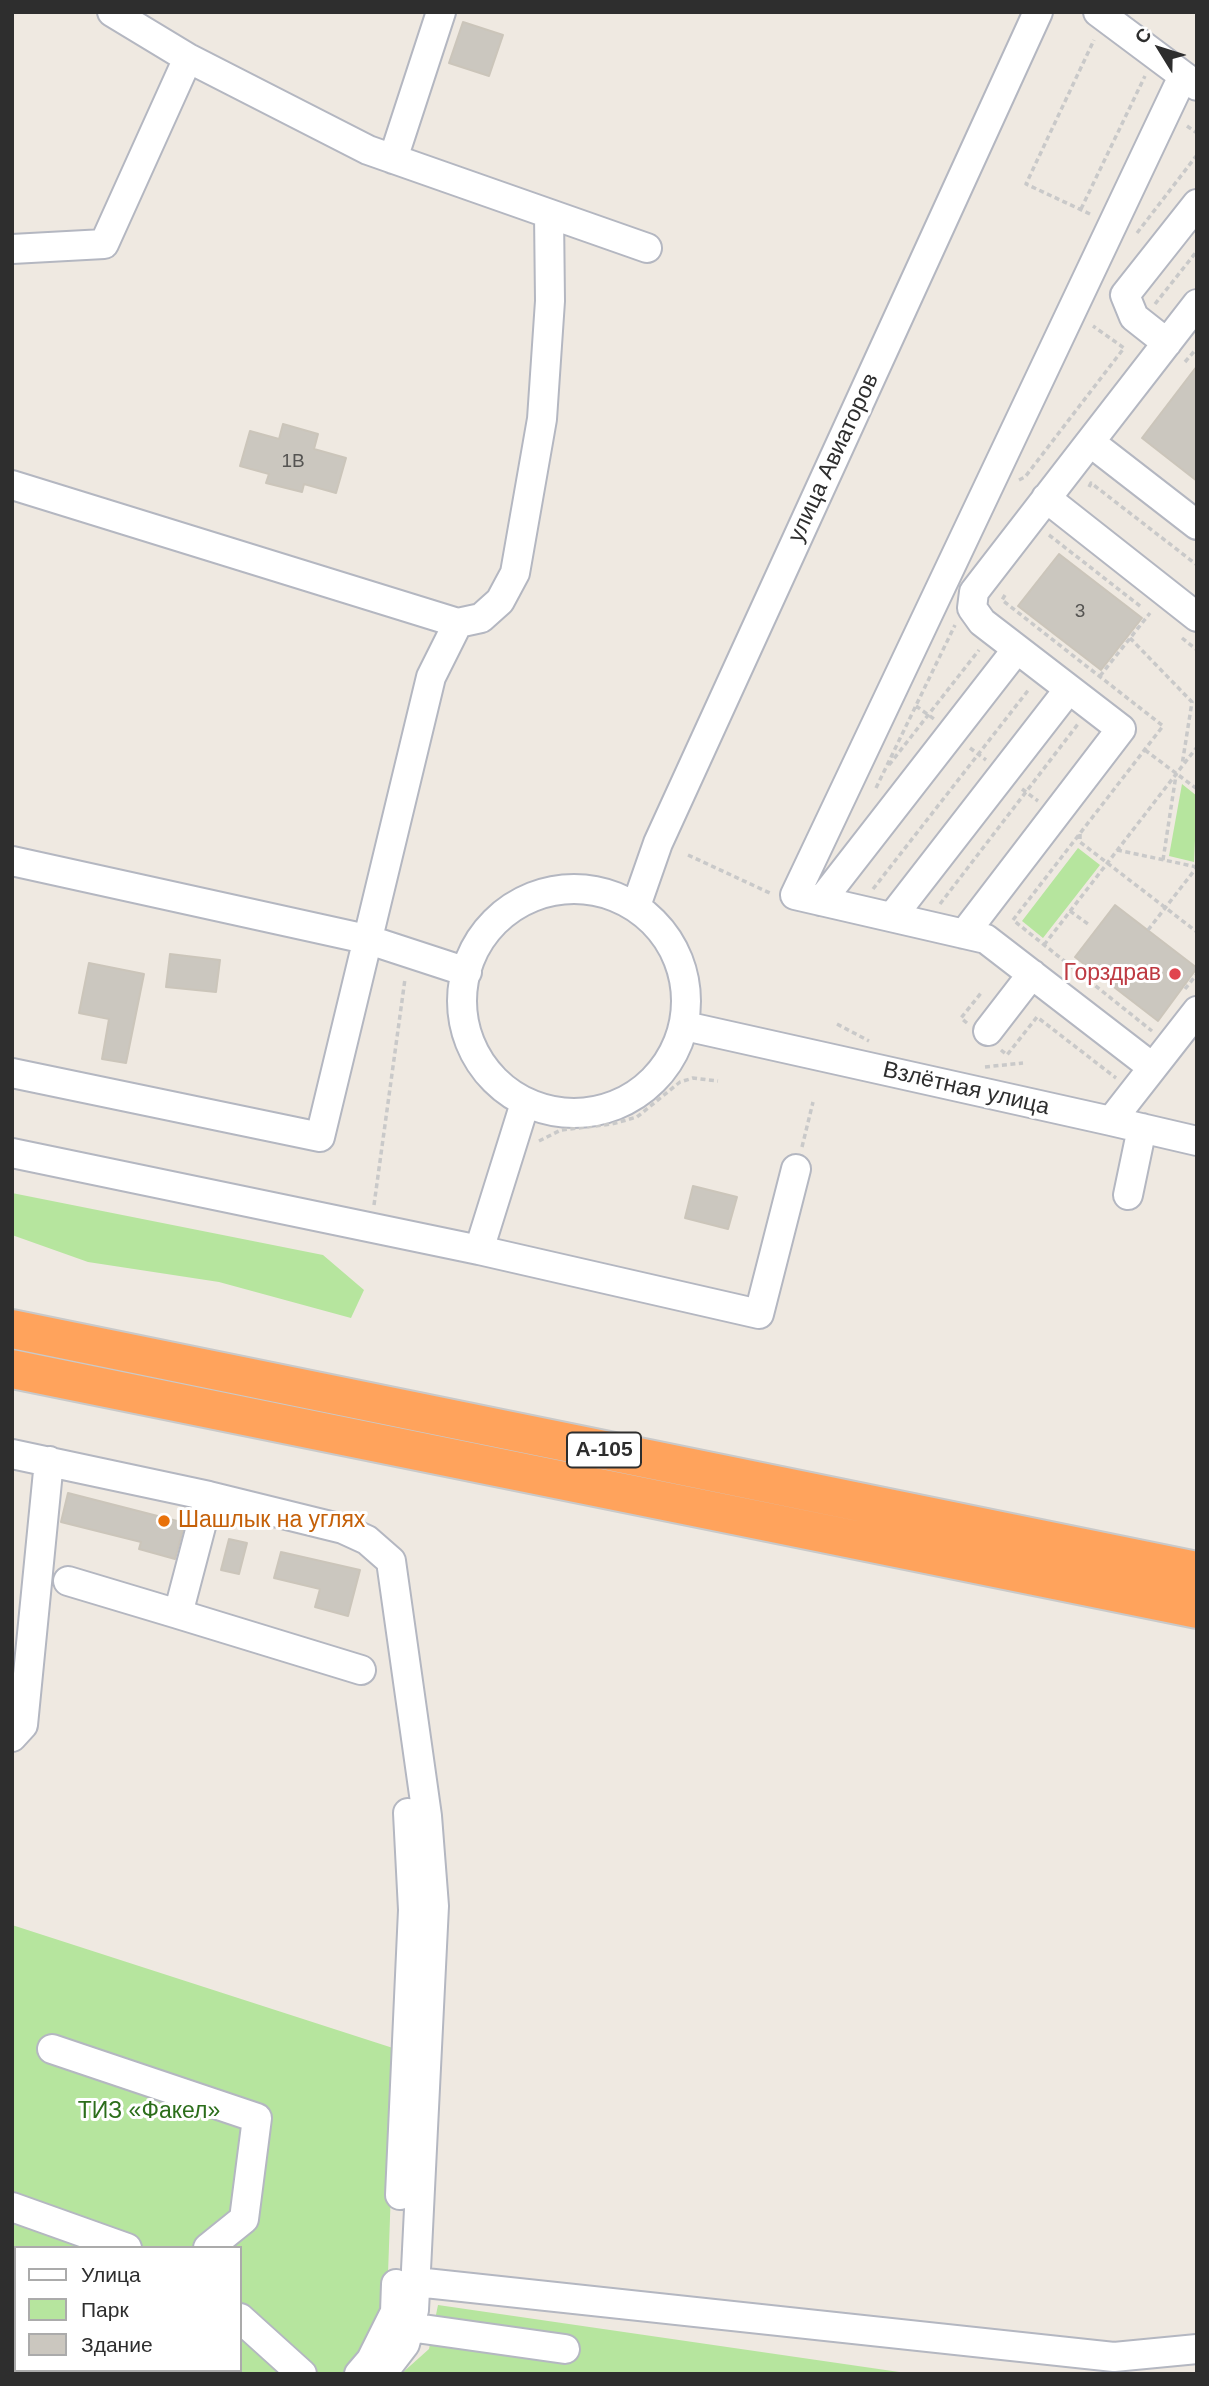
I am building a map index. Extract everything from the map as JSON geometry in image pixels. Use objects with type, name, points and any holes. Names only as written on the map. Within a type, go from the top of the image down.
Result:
[{"type":"highway","name":"А-105","points":[[12,1329],[1197,1571]]},
{"type":"highway","name":"А-105","points":[[12,1369],[1197,1609]]},
{"type":"street","points":[[111,12],[188,58],[368,150],[647,248]]},
{"type":"street","points":[[393,159],[441,12]]},
{"type":"street","name":"улица Авиаторов","points":[[636,906],[658,842],[1038,12]]},
{"type":"street","points":[[1098,24],[1190,81],[1112,224],[795,895],[986,939],[1143,1060]]},
{"type":"street","points":[[12,248],[104,244],[188,58]]},
{"type":"street","points":[[1167,343],[1133,317],[1125,295],[1197,204]]},
{"type":"street","points":[[12,485],[458,623],[481,618],[500,601],[515,573],[542,419],[550,301],[549,214]]},
{"type":"street","points":[[964,934],[1121,729],[1017,649],[971,622],[974,592],[1054,516],[1090,442],[1197,304]]},
{"type":"street","points":[[1090,442],[1197,525]]},
{"type":"street","points":[[1054,516],[1197,617]]},
{"type":"street","points":[[12,1073],[320,1137],[431,677],[458,623]]},
{"type":"street","points":[[821,901],[1017,649]]},
{"type":"street","points":[[892,917],[1069,689]]},
{"type":"street","points":[[12,861],[366,939],[467,972]]},
{"type":"street","points":[[593,889],[636,906],[668,938],[686,981],[685,1026],[668,1064],[640,1093],[604,1110],[564,1114],[525,1103],[488,1076],[466,1035],[461,990],[475,946],[506,911],[547,891],[593,889]]},
{"type":"street","points":[[985,1035],[1032,974]]},
{"type":"street","points":[[1111,1121],[1143,1060],[1197,1011]]},
{"type":"street","name":"Взлётная улица","points":[[685,1026],[1197,1141]]},
{"type":"street","points":[[479,1250],[525,1103]]},
{"type":"street","points":[[1128,1195],[1142,1128]]},
{"type":"street","points":[[12,1153],[479,1250],[759,1314],[796,1170]]},
{"type":"street","points":[[12,1454],[343,1528],[367,1540],[391,1561],[427,1816],[434,1906],[416,2282],[410,2328],[405,2344],[382,2374]]},
{"type":"street","points":[[12,1737],[23,1725],[22,1644],[50,1461]]},
{"type":"street","points":[[178,1614],[209,1496]]},
{"type":"street","points":[[359,2374],[371,2360],[395,2312],[413,1910],[408,1818],[367,1540]]},
{"type":"street","points":[[68,1581],[361,1670]]},
{"type":"street","points":[[52,2049],[257,2118],[244,2219],[210,2246]]},
{"type":"street","points":[[12,2207],[121,2246]]},
{"type":"street","points":[[416,2282],[1101,2365],[1197,2349]]},
{"type":"street","points":[[242,2320],[302,2374]]},
{"type":"street","points":[[410,2328],[565,2349]]},
{"type":"path","points":[[1098,24],[1026,184],[1112,224]]},
{"type":"path","points":[[1081,209],[1147,72]]},
{"type":"path","points":[[1159,252],[1136,235],[1197,155]]},
{"type":"path","points":[[1154,306],[1197,251]]},
{"type":"path","points":[[1019,480],[1026,477],[1124,348],[1093,324],[1088,336]]},
{"type":"path","points":[[1015,489],[1031,456]]},
{"type":"path","points":[[1054,516],[1091,484],[1197,565]]},
{"type":"path","points":[[971,622],[976,634],[986,641],[884,772],[971,622],[1002,600]]},
{"type":"path","points":[[1100,676],[1150,613]]},
{"type":"path","points":[[1130,638],[1192,702],[1181,767]]},
{"type":"path","points":[[867,897],[1062,646]]},
{"type":"path","points":[[932,914],[1083,716]]},
{"type":"path","points":[[1044,945],[1197,747]]},
{"type":"path","points":[[1145,750],[1197,789]]},
{"type":"path","points":[[1163,860],[1177,773]]},
{"type":"path","points":[[1117,850],[1197,867],[1148,930]]},
{"type":"path","points":[[1070,911],[1087,924]]},
{"type":"path","points":[[373,1210],[405,979]]},
{"type":"path","points":[[981,993],[961,1018],[1007,1055],[1037,1017],[1115,1079],[1143,1060],[1152,1031]]},
{"type":"path","points":[[837,1024],[873,1043]]},
{"type":"path","points":[[981,1068],[1023,1063]]},
{"type":"path","points":[[505,1169],[543,1138],[561,1130],[612,1124],[637,1117],[680,1082],[693,1078],[718,1081]]},
{"type":"path","points":[[796,1170],[813,1102]]},
{"type":"green space","points":[[1182,784],[1197,796],[1194,862],[1169,856]]},
{"type":"green space","points":[[1078,848],[1100,865],[1043,938],[1022,921]]},
{"type":"green space","points":[[12,1193],[323,1255],[364,1290],[351,1318],[219,1282],[88,1262],[12,1235]]},
{"type":"green space","name":"ТИЗ «Факел»","points":[[12,1925],[396,2049],[387,2302],[366,2355],[347,2374],[12,2374]]},
{"type":"green space","points":[[438,2305],[913,2374],[401,2374],[429,2349]]},
{"type":"building","points":[[463,22],[503,35],[489,76],[449,63]]},
{"type":"building","points":[[1197,366],[1197,481],[1142,438]]},
{"type":"building","points":[[283,424],[318,434],[314,449],[346,458],[336,493],[304,484],[302,492],[266,483],[269,474],[240,466],[250,431],[279,439]]},
{"type":"building","points":[[1059,554],[1142,618],[1101,670],[1018,606]]},
{"type":"building","points":[[1115,905],[1197,968],[1158,1021],[1075,957]]},
{"type":"building","points":[[170,954],[220,960],[216,992],[166,987]]},
{"type":"building","points":[[89,963],[144,974],[126,1063],[102,1059],[109,1019],[79,1013]]},
{"type":"building","points":[[693,1186],[737,1197],[728,1229],[685,1218]]},
{"type":"building","points":[[68,1493],[185,1523],[175,1559],[139,1549],[141,1542],[61,1522]]},
{"type":"building","points":[[229,1539],[247,1543],[239,1574],[221,1570]]},
{"type":"building","points":[[281,1552],[360,1570],[348,1616],[315,1607],[320,1589],[274,1578]]},
{"type":"place","name":"Горздрав","points":[[1175,974]]},
{"type":"place","name":"Шашлык на углях","points":[[164,1521]]}]
